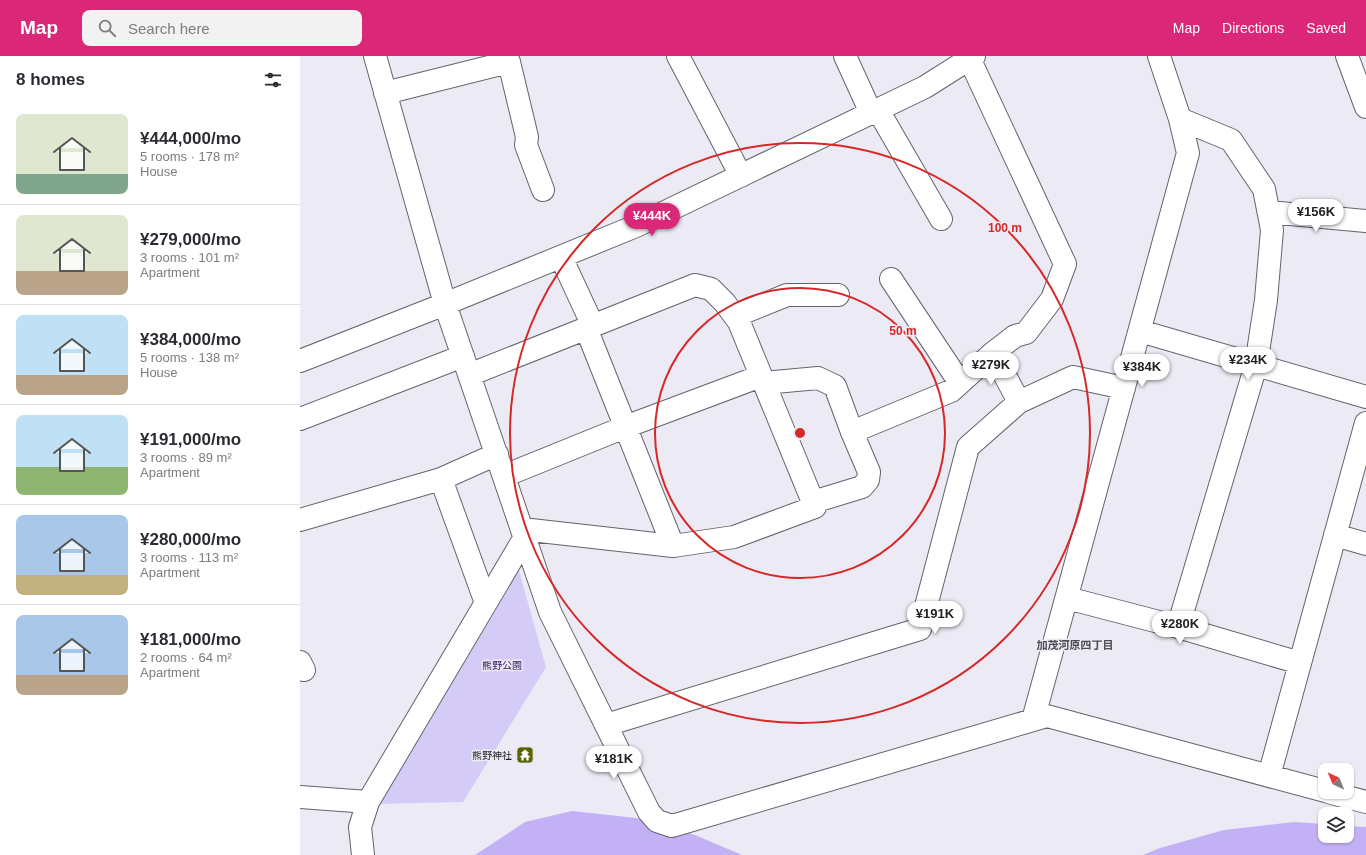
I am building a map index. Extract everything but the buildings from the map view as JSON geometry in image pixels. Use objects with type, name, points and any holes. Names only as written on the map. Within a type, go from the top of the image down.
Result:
[{"type":"street","points":[[375,56],[445,304],[550,612],[649,812],[657,821],[672,826],[1047,716],[1318,790]]},
{"type":"street","points":[[678,56],[741,176]]},
{"type":"street","points":[[844,56],[874,111],[941,218]]},
{"type":"street","points":[[1033,720],[1188,153],[1180,119],[1159,56]]},
{"type":"street","points":[[1347,56],[1366,107]]},
{"type":"street","points":[[301,358],[445,304],[636,226],[925,87],[972,58],[1065,264],[1052,299],[1026,333],[1015,336],[993,353],[951,391],[852,432]]},
{"type":"street","points":[[385,93],[509,62],[527,137],[526,145],[543,190]]},
{"type":"street","points":[[1178,627],[1256,365],[1266,300],[1272,230],[1264,189],[1230,140],[1180,119]]},
{"type":"street","points":[[1269,212],[1366,221]]},
{"type":"street","points":[[561,257],[590,327],[625,427],[672,546]]},
{"type":"street","points":[[890,279],[960,383]]},
{"type":"street","points":[[300,419],[466,365],[590,327],[695,285],[711,289],[725,303],[739,322],[815,507],[734,537],[672,546],[523,533]]},
{"type":"street","points":[[735,316],[787,295],[838,295]]},
{"type":"street","points":[[1140,331],[1366,397]]},
{"type":"street","points":[[993,353],[1020,402]]},
{"type":"street","points":[[606,725],[920,629],[968,447],[1020,402],[1072,377],[1124,388]]},
{"type":"street","points":[[504,476],[625,427],[763,380],[818,378],[835,386],[869,472],[868,480],[862,487],[813,502]]},
{"type":"street","points":[[1269,776],[1366,423]]},
{"type":"street","points":[[300,520],[441,479],[497,454]]},
{"type":"street","points":[[441,479],[486,603]]},
{"type":"street","points":[[363,855],[360,827],[368,802],[486,603],[523,533]]},
{"type":"street","points":[[1336,535],[1366,544]]},
{"type":"street","points":[[1067,598],[1178,627],[1300,663]]},
{"type":"street","points":[[300,796],[368,802]]},
{"type":"street","points":[[1354,799],[1366,802]]},
{"type":"green space","name":"熊野公園","points":[[517,564],[546,667],[463,802],[374,804]]},
{"type":"shaded area","points":[[572,811],[636,818],[695,835],[742,855],[475,855],[525,822]]},
{"type":"shaded area","points":[[1294,822],[1318,824],[1318,843],[1354,843],[1354,826],[1366,827],[1366,855],[1143,855],[1160,848],[1224,830]]},
{"type":"place","name":"熊野神社","points":[[525,755]]},
{"type":"district","name":"加茂河原四丁目","points":[[1075,645]]}]
